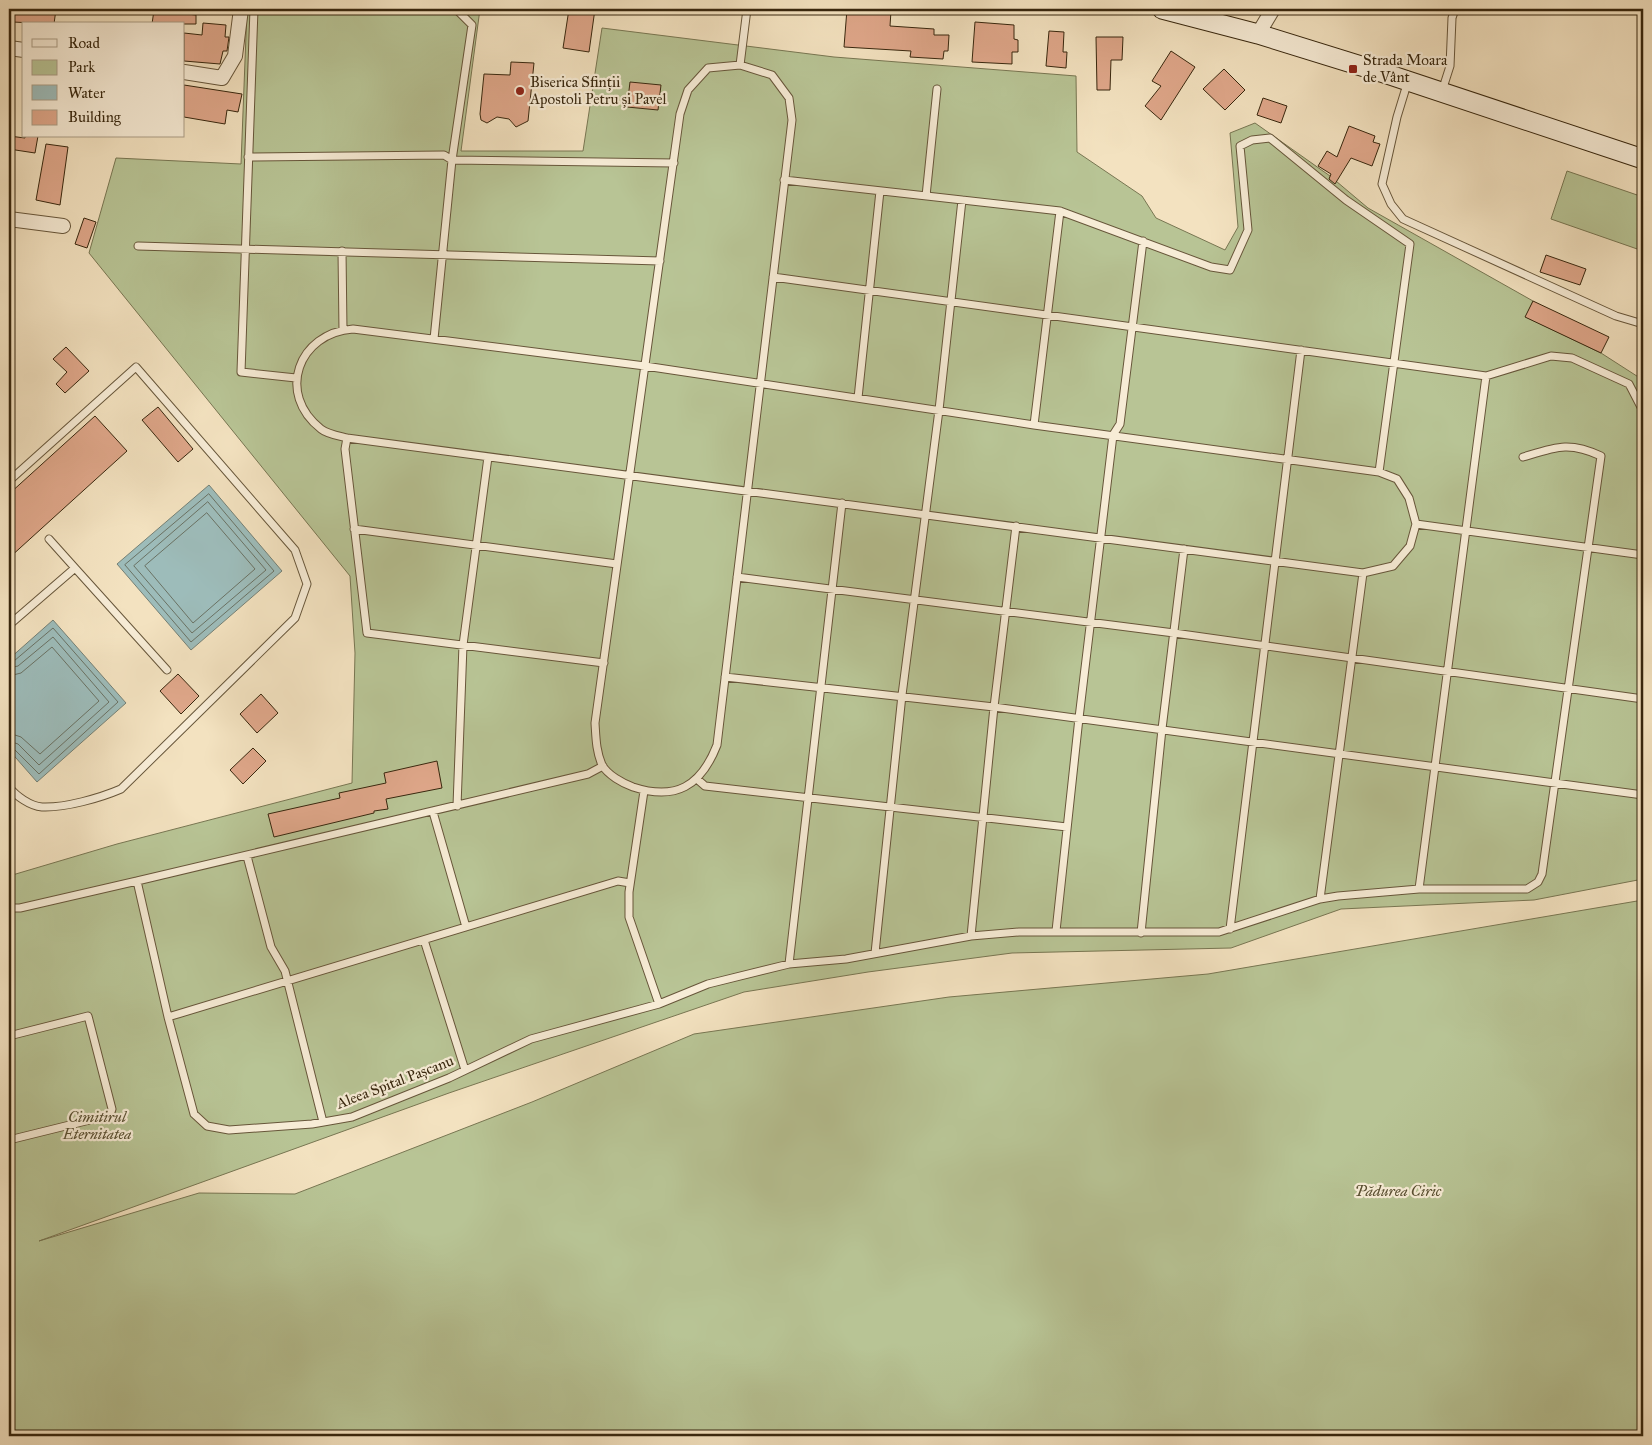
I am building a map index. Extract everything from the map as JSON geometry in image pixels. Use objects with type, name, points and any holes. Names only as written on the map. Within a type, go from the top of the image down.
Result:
[{"type":"main road","points":[[1162,9],[1258,34],[1442,92],[1643,159]]},
{"type":"street","points":[[185,72],[222,78],[235,56],[241,9]]},
{"type":"street","points":[[1258,34],[1273,9]]},
{"type":"street","points":[[9,48],[22,50]]},
{"type":"street","points":[[9,219],[64,226]]},
{"type":"lane","points":[[254,9],[242,372],[296,378]]},
{"type":"lane","points":[[434,339],[452,160],[472,25],[456,9]]},
{"type":"lane","points":[[740,65],[747,9]]},
{"type":"lane","points":[[1442,92],[1450,66],[1452,18],[1455,9]]},
{"type":"lane","points":[[740,65],[772,75],[789,98],[792,120],[717,745],[709,764],[697,779],[683,788],[665,793],[644,790],[622,783],[603,766],[596,746],[595,723],[680,114],[688,90],[708,68],[740,65]]},
{"type":"lane","points":[[1408,81],[1397,117],[1382,184],[1391,204],[1403,219],[1616,316],[1643,324]]},
{"type":"lane","points":[[926,196],[937,89]]},
{"type":"lane","points":[[784,180],[1060,211],[1211,267],[1230,270],[1248,230],[1240,146],[1252,140],[1270,138],[1346,200],[1410,244],[1379,472]]},
{"type":"lane","points":[[248,156],[444,155],[452,160],[674,164]]},
{"type":"lane","points":[[858,398],[880,191]]},
{"type":"lane","points":[[875,953],[889,807],[924,514],[952,302],[962,200]]},
{"type":"lane","points":[[1034,425],[1060,211]]},
{"type":"lane","points":[[1056,931],[1100,538],[1113,435],[1120,424],[1143,241]]},
{"type":"lane","points":[[138,246],[660,261]]},
{"type":"lane","points":[[342,252],[342,330]]},
{"type":"lane","points":[[773,277],[1486,376],[1551,356],[1572,358],[1629,384],[1643,412]]},
{"type":"lane","points":[[353,329],[645,366],[1034,425],[1379,472],[1397,479],[1409,498],[1416,524],[1410,546],[1393,566],[1363,573],[629,474],[346,438],[322,430],[301,406],[296,378],[303,357],[320,338],[342,330],[353,329]]},
{"type":"lane","points":[[1230,929],[1263,646],[1301,350]]},
{"type":"lane","points":[[9,481],[136,367],[295,550],[307,584],[295,618],[121,789],[98,799],[40,807],[16,796],[9,787]]},
{"type":"lane","points":[[1419,889],[1449,672],[1486,376]]},
{"type":"lane","points":[[346,438],[345,449],[367,632],[604,663]]},
{"type":"lane","name":"Aleea Spital Pașcanu","points":[[137,881],[168,1017],[194,1114],[207,1126],[229,1130],[323,1122],[352,1117],[531,1040],[659,1004],[708,984],[789,964],[846,959],[971,936],[1056,931],[1198,933],[1230,929],[1320,899],[1419,889],[1527,889],[1538,882],[1542,874],[1601,456],[1582,447],[1555,447],[1523,457]]},
{"type":"lane","points":[[457,806],[463,645],[488,457]]},
{"type":"lane","points":[[789,964],[842,503]]},
{"type":"lane","points":[[1416,524],[1643,555]]},
{"type":"lane","points":[[971,936],[994,707],[1016,526]]},
{"type":"lane","points":[[354,529],[618,564]]},
{"type":"lane","points":[[49,539],[166,670]]},
{"type":"lane","points":[[1141,933],[1162,729],[1184,549]]},
{"type":"lane","points":[[9,625],[75,568]]},
{"type":"lane","points":[[1320,899],[1363,573]]},
{"type":"lane","points":[[737,577],[1174,633],[1643,698]]},
{"type":"lane","points":[[725,677],[902,695],[1643,794]]},
{"type":"lane","points":[[9,908],[20,908],[434,812],[588,774],[603,766]]},
{"type":"lane","points":[[697,779],[705,786],[1067,827]]},
{"type":"lane","points":[[644,790],[630,883],[628,917],[659,1004]]},
{"type":"lane","points":[[434,812],[466,927]]},
{"type":"lane","points":[[247,856],[271,947],[285,971],[323,1122]]},
{"type":"lane","points":[[168,1017],[618,881],[630,883]]},
{"type":"lane","points":[[424,940],[465,1070]]},
{"type":"lane","points":[[9,1036],[88,1016],[112,1109],[110,1115],[9,1140]]},
{"type":"green space","points":[[247,9],[480,9],[461,151],[583,151],[602,28],[834,57],[1076,76],[1077,152],[1142,196],[1156,218],[1225,250],[1238,227],[1230,133],[1255,123],[1330,176],[1368,208],[1533,301],[1526,317],[1601,353],[1643,380],[1643,879],[1534,900],[1341,909],[1231,948],[1012,953],[868,972],[744,992],[449,1093],[39,1241],[199,1193],[295,1194],[532,1102],[694,1034],[949,997],[1208,974],[1643,900],[1643,1436],[9,1436],[9,876],[117,844],[352,783],[355,653],[350,576],[89,253],[116,158],[241,164]]},
{"type":"green space","points":[[1567,171],[1643,197],[1643,251],[1551,219]]},
{"type":"water","points":[[209,485],[282,571],[191,650],[117,564]]},
{"type":"water","points":[[53,620],[126,703],[37,782],[9,750],[9,659]]},
{"type":"building","points":[[15,9],[56,9],[54,22],[13,22]]},
{"type":"building","points":[[164,9],[179,9],[178,13],[196,15],[196,24],[152,22],[154,10],[164,11]]},
{"type":"building","points":[[569,9],[595,9],[589,52],[563,48]]},
{"type":"building","points":[[847,9],[891,11],[890,26],[934,29],[934,35],[949,35],[948,51],[944,51],[943,59],[910,57],[911,51],[844,47]]},
{"type":"building","points":[[975,22],[1014,25],[1014,39],[1018,40],[1018,52],[1012,52],[1012,64],[972,62]]},
{"type":"building","points":[[203,23],[226,25],[225,37],[229,37],[227,51],[223,51],[220,64],[185,61],[185,33],[202,35]]},
{"type":"building","points":[[1049,31],[1064,32],[1063,52],[1067,52],[1066,68],[1046,66]]},
{"type":"building","points":[[1096,37],[1123,37],[1122,60],[1111,60],[1110,90],[1097,90]]},
{"type":"building","points":[[1171,51],[1195,67],[1161,120],[1145,106],[1161,86],[1152,81]]},
{"type":"building","points":[[511,62],[534,63],[528,121],[516,127],[509,119],[497,117],[487,123],[481,120],[480,114],[484,74],[510,75]]},
{"type":"building","points":[[1224,69],[1245,90],[1225,110],[1203,89]]},
{"type":"building","points":[[630,82],[661,85],[658,110],[627,107]]},
{"type":"building","points":[[185,85],[242,94],[238,112],[227,110],[225,124],[185,117]]},
{"type":"building","points":[[1263,98],[1287,106],[1281,123],[1257,115]]},
{"type":"building","points":[[1349,126],[1375,136],[1373,142],[1380,144],[1372,166],[1351,158],[1335,184],[1329,179],[1331,174],[1318,166],[1327,151],[1337,157]]},
{"type":"building","points":[[9,136],[38,138],[35,153],[9,149]]},
{"type":"building","points":[[46,144],[68,147],[60,205],[36,200]]},
{"type":"building","points":[[84,218],[96,222],[87,248],[75,244]]},
{"type":"building","points":[[1546,255],[1586,269],[1580,285],[1540,272]]},
{"type":"building","points":[[1533,301],[1609,337],[1601,353],[1525,317]]},
{"type":"building","points":[[66,347],[89,371],[65,393],[56,384],[67,372],[53,359]]},
{"type":"building","points":[[158,407],[193,449],[178,462],[142,420]]},
{"type":"building","points":[[95,416],[127,451],[9,558],[9,494]]},
{"type":"building","points":[[178,674],[199,696],[181,714],[160,691]]},
{"type":"building","points":[[261,694],[278,713],[257,733],[240,714]]},
{"type":"building","points":[[253,748],[266,761],[243,784],[230,770]]},
{"type":"building","points":[[437,761],[442,788],[386,799],[388,809],[274,837],[268,814],[340,798],[339,793],[386,783],[384,773]]},
{"type":"place","name":"Strada Moara de Vânt","points":[[1353,69]]},
{"type":"place","name":"Biserica Sfinții Apostoli Petru și Pavel","points":[[520,91]]},
{"type":"park label","name":"Cimitirul Eternitatea","points":[[97,1126]]},
{"type":"park label","name":"Pădurea Ciric","points":[[1398,1191]]}]
